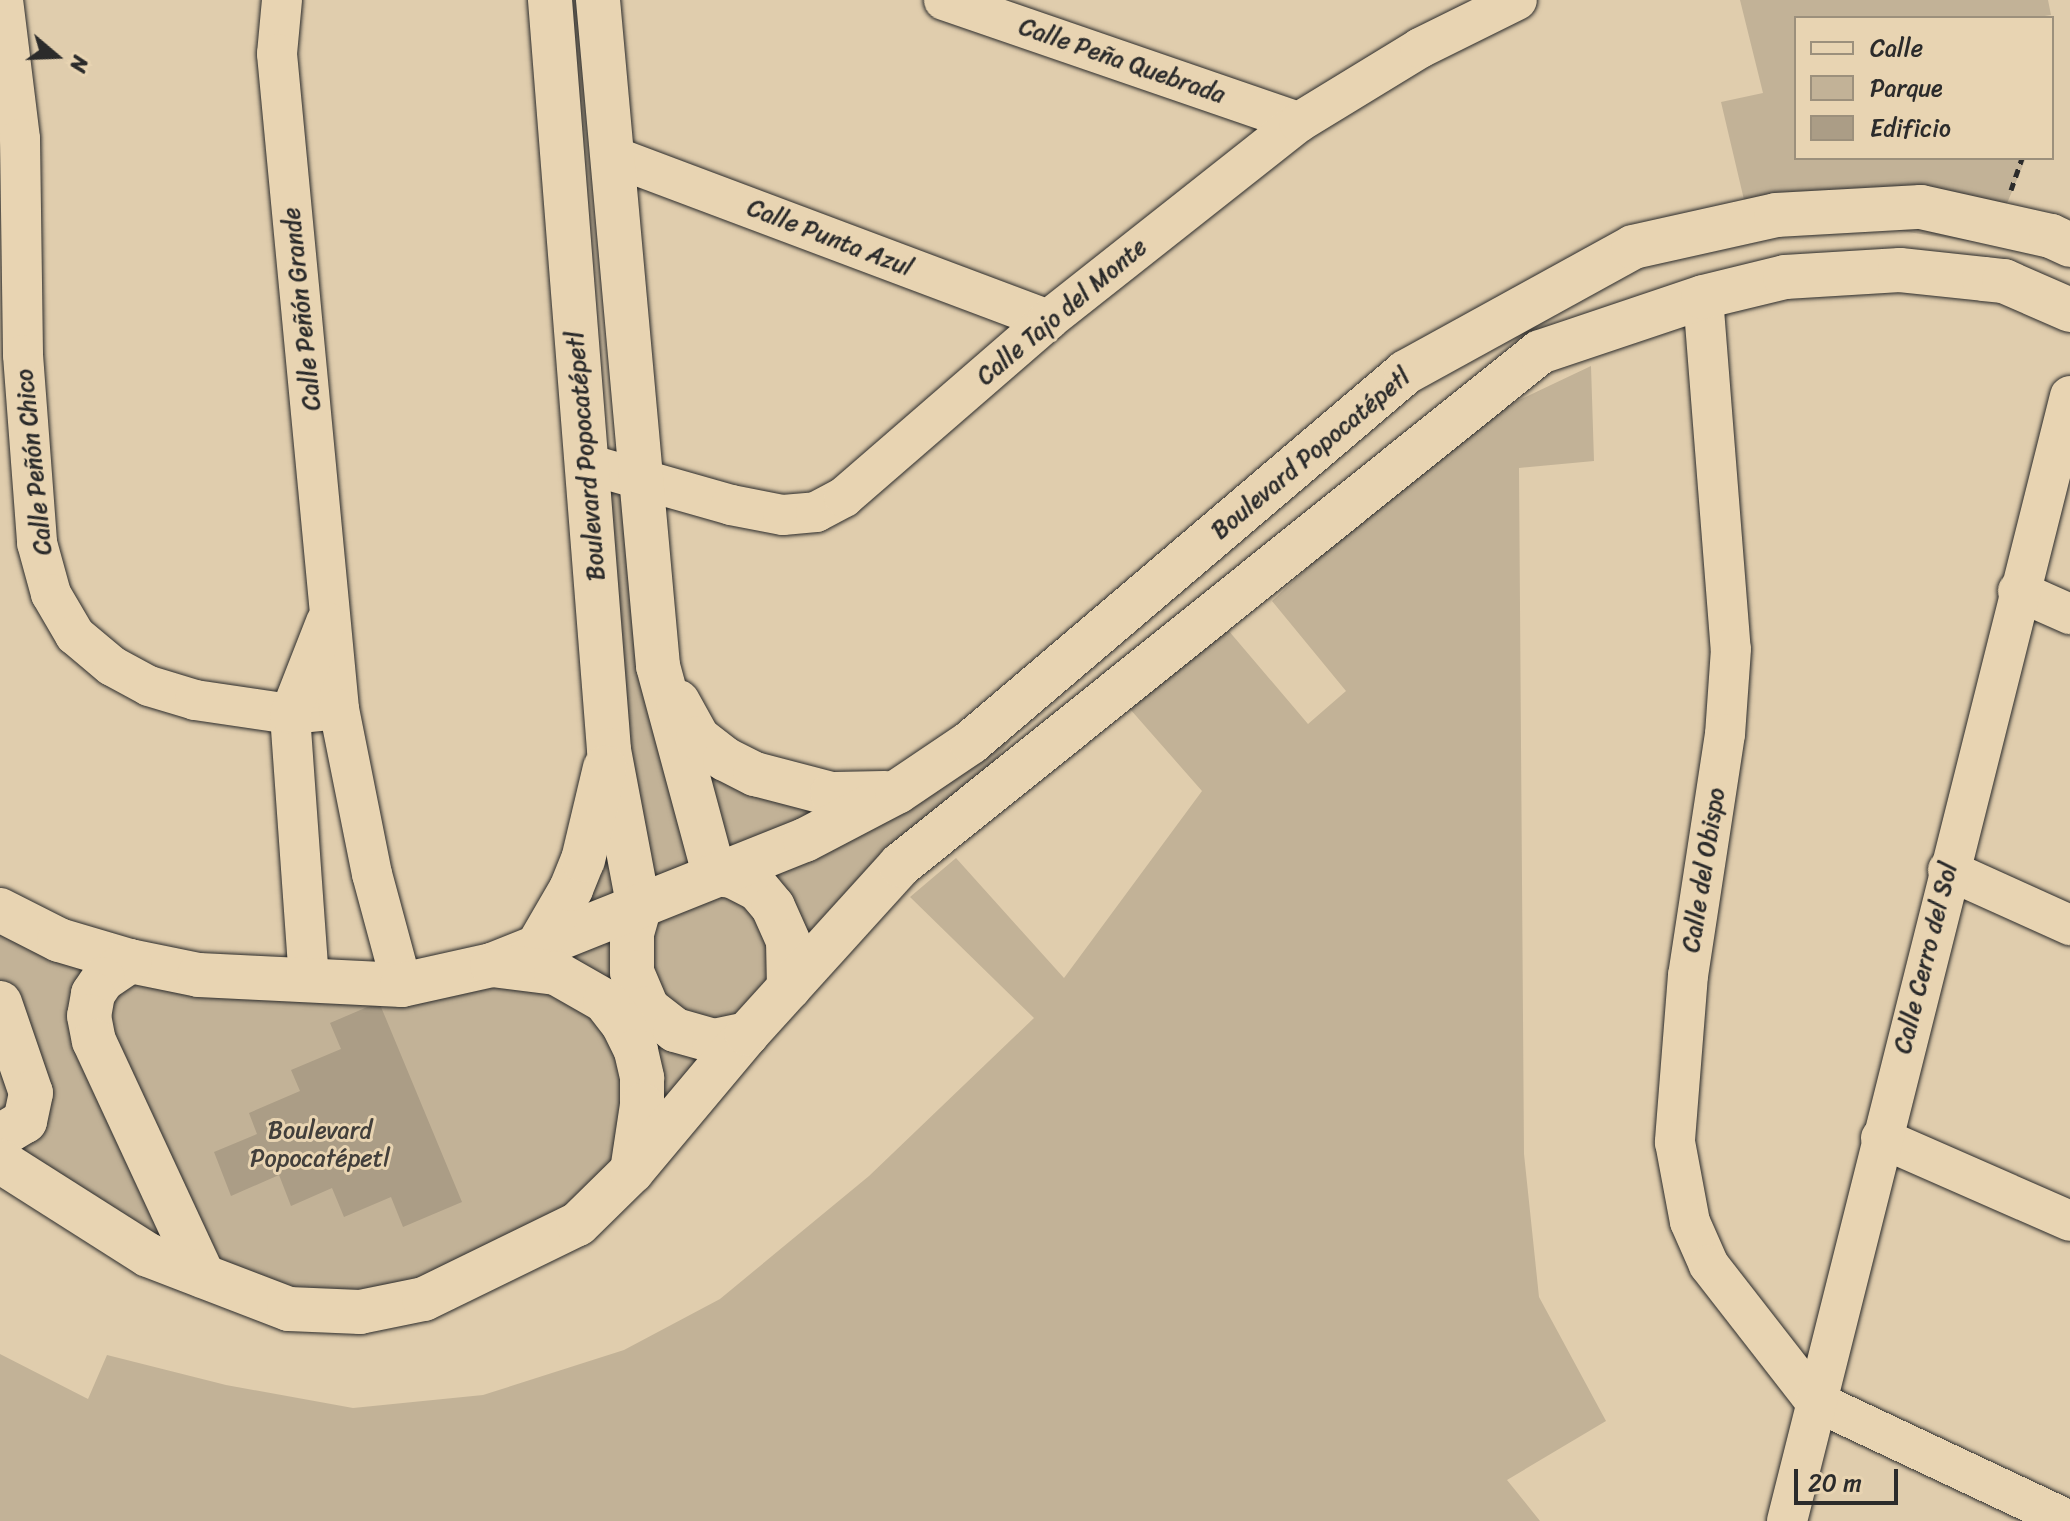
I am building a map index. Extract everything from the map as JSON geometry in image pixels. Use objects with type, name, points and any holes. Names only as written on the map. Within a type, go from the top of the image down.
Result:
[{"type":"street","name":"Calle Peñón Chico","points":[[3,0],[20,139],[23,355],[37,543],[51,594],[75,635],[112,666],[149,686],[195,700],[290,714],[339,709]]},
{"type":"street","name":"Calle Peñón Grande","points":[[282,0],[277,54],[339,709],[372,874],[402,985]]},
{"type":"street","name":"Boulevard Popocatépetl","points":[[550,0],[609,750],[639,909],[632,933],[632,972],[647,1008],[675,1030],[714,1041],[747,1034]]},
{"type":"street","points":[[598,0],[658,666],[714,874],[732,876],[758,889],[773,907],[788,941],[789,988]]},
{"type":"street","name":"Calle Peña Quebrada","points":[[944,0],[1299,122]]},
{"type":"street","name":"Calle Tajo del Monte","points":[[587,464],[731,505],[783,515],[816,512],[844,497],[1048,320],[1299,122],[1420,48],[1517,0]]},
{"type":"street","name":"Calle Punta Azul","points":[[612,156],[1048,320]]},
{"type":"street","name":"Boulevard Popocatépetl","points":[[0,910],[59,940],[130,961],[199,975],[402,985],[492,965],[539,944],[639,909],[714,874],[805,840],[897,792],[971,742],[1406,372],[1633,247],[1776,215],[1921,207],[2026,231],[2070,245]]},
{"type":"street","points":[[2012,284],[2026,231]]},
{"type":"street","points":[[0,1161],[148,1255],[289,1309],[360,1312],[424,1299],[578,1224],[632,1171],[747,1034],[900,865],[1540,352],[1703,297],[1785,277],[1900,270],[2012,284],[2070,310]]},
{"type":"street","name":"Calle del Obispo","points":[[1703,297],[1731,649],[1725,734],[1688,975],[1675,1142],[1690,1222],[1709,1265],[1815,1401]]},
{"type":"street","name":"Calle Cerro del Sol","points":[[1787,1521],[2018,591],[2070,396]]},
{"type":"street","points":[[2018,591],[2070,614]]},
{"type":"street","name":"Calle Peñón Grande","points":[[309,980],[290,714],[328,618]]},
{"type":"street","points":[[658,666],[698,738],[725,759],[755,774],[832,794],[897,792]]},
{"type":"street","points":[[539,944],[571,889],[583,860],[609,750]]},
{"type":"street","points":[[1948,870],[2070,925]]},
{"type":"street","points":[[130,961],[103,979],[93,994],[89,1016],[94,1041],[203,1276]]},
{"type":"street","points":[[492,965],[556,973],[605,1001],[623,1024],[636,1051],[642,1078],[642,1105],[632,1171]]},
{"type":"street","points":[[0,1003],[31,1093],[25,1121],[0,1136]]},
{"type":"street","points":[[1881,1138],[2070,1221]]},
{"type":"street","points":[[1815,1401],[2070,1521]]},
{"type":"green space","points":[[1740,0],[2048,0],[2051,15],[2045,16],[1794,16],[1794,160],[2025,160],[1990,244],[1839,222],[1753,238],[1721,102],[1763,93]]},
{"type":"green space","points":[[1591,366],[1594,461],[1519,468],[1524,1154],[1539,1297],[1606,1421],[1507,1480],[1540,1521],[0,1521],[0,1354],[88,1399],[107,1355],[226,1385],[353,1408],[483,1395],[624,1350],[720,1299],[869,1176],[1034,1018],[910,897],[956,858],[1064,978],[1202,791],[1130,709],[1228,630],[1308,724],[1346,691],[1272,601],[1454,431]]},
{"type":"green space","name":"Boulevard Popocatépetl","points":[[592,470],[639,491],[697,739],[897,794],[1011,740],[933,837],[629,1171],[428,1298],[289,1307],[0,1160],[0,910],[196,988],[500,962],[595,834]]},
{"type":"building","points":[[379,1002],[462,1202],[403,1227],[391,1197],[344,1217],[332,1188],[291,1206],[279,1175],[231,1196],[214,1152],[257,1134],[249,1113],[300,1091],[291,1070],[341,1049],[330,1023]]}]
